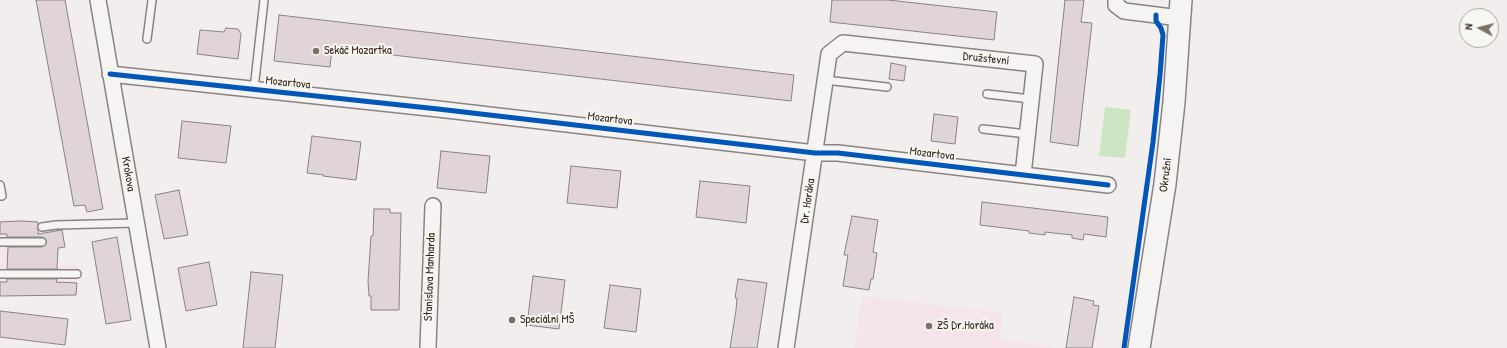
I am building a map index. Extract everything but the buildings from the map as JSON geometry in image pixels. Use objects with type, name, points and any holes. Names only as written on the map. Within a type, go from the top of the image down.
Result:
[{"type":"street","name":"Krokova","points":[[98,0],[158,348]]},
{"type":"street","points":[[1116,0],[1116,5],[1124,11],[1180,9]]},
{"type":"street","name":"Okružní","points":[[1139,348],[1165,184],[1174,102],[1180,9]]},
{"type":"street","name":"Družstevní","points":[[829,54],[843,43],[1035,64],[1023,175]]},
{"type":"street","name":"Dr. Horáka","points":[[786,348],[829,54]]},
{"type":"street","name":"Mozartova","points":[[110,74],[815,153],[838,153],[1108,185]]},
{"type":"street","name":"Stanislava Manharda","points":[[428,348],[433,206]]},
{"type":"lane","points":[[147,39],[152,0]]},
{"type":"lane","points":[[254,89],[264,0]]},
{"type":"lane","points":[[825,80],[887,87]]},
{"type":"lane","points":[[987,94],[1031,99]]},
{"type":"lane","points":[[983,129],[1027,134]]},
{"type":"lane","points":[[0,185],[2,196],[0,196]]},
{"type":"lane","points":[[42,227],[56,225],[136,222]]},
{"type":"lane","points":[[0,242],[42,242]]},
{"type":"lane","points":[[0,274],[77,274]]},
{"type":"shaded area","points":[[0,219],[38,221],[46,265],[77,265],[77,296],[0,296]]},
{"type":"shaded area","name":"ZŠ Dr.Horáka","points":[[862,296],[1003,313],[999,339],[1057,348],[854,348]]},
{"type":"green space","points":[[1105,107],[1131,110],[1125,158],[1099,156]]},
{"type":"cycle path","points":[[1124,348],[1153,142],[1160,75],[1163,35],[1161,28],[1156,21],[1156,15]]},
{"type":"cycle path","points":[[110,74],[438,109],[815,153],[838,153],[1108,185]]},
{"type":"place","name":"Sekáč Mozartka","points":[[316,51]]},
{"type":"place","name":"Speciální MŠ","points":[[512,320]]},
{"type":"place","name":"ZŠ Dr.Horáka","points":[[929,326]]}]
